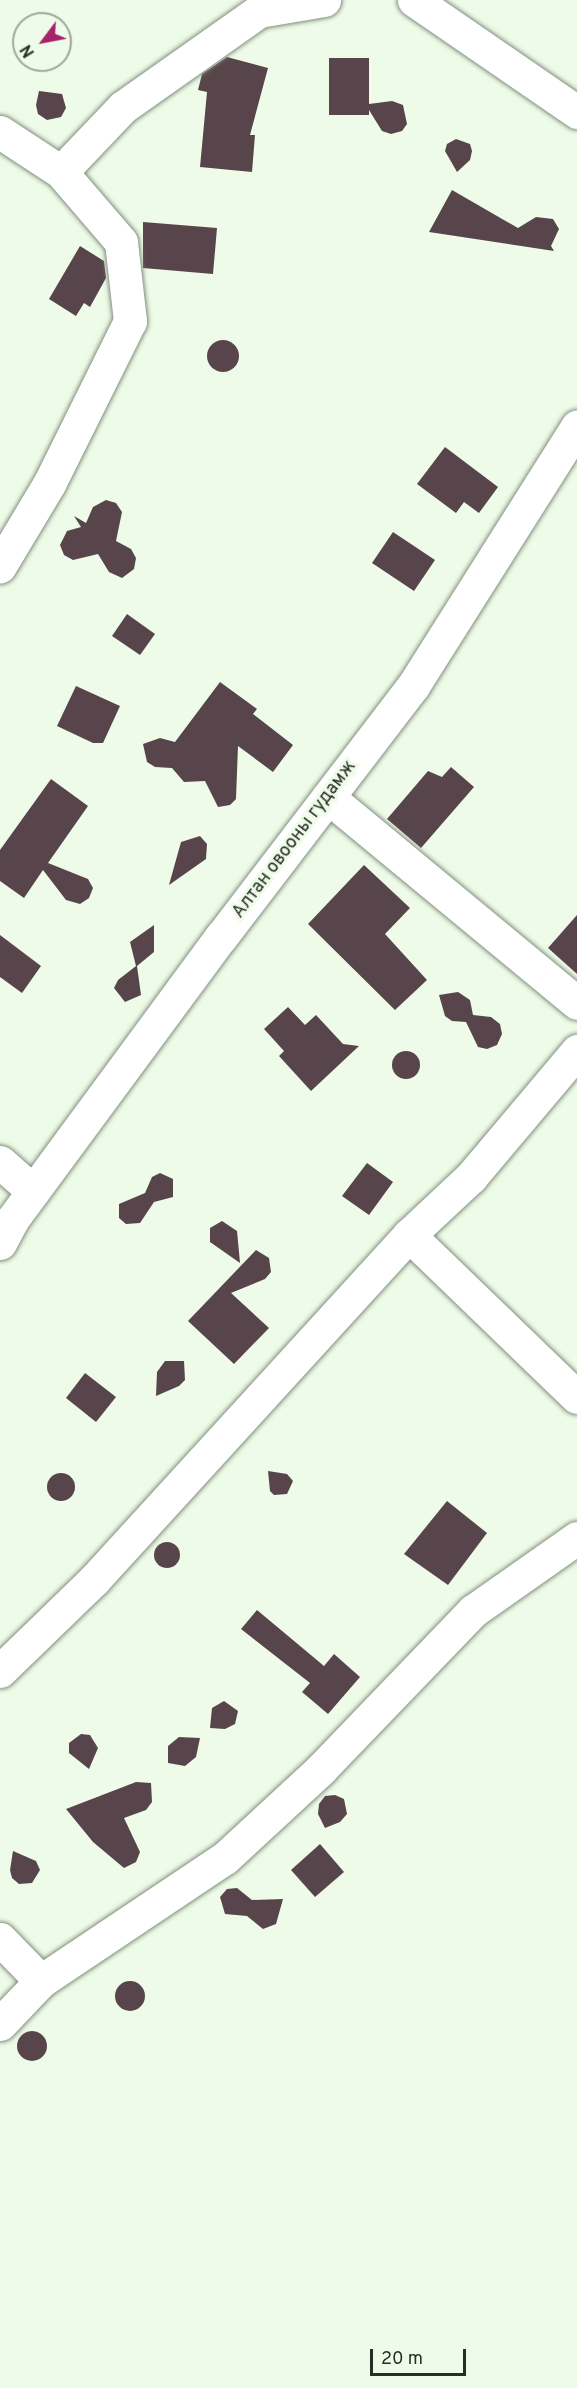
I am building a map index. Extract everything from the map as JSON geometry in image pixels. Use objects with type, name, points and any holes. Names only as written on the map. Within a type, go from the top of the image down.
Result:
[{"type":"street","points":[[61,172],[123,107],[259,11],[324,0]]},
{"type":"street","points":[[414,0],[577,112]]},
{"type":"street","points":[[0,132],[61,172],[121,242],[130,321],[49,484],[0,566]]},
{"type":"street","name":"Алтан овооны гудамж","points":[[0,1243],[33,1191],[413,686],[577,427]]},
{"type":"street","points":[[328,797],[577,1002]]},
{"type":"street","points":[[0,1671],[94,1580],[409,1235],[471,1177],[577,1051]]},
{"type":"street","points":[[0,1162],[33,1191]]},
{"type":"street","points":[[409,1235],[577,1397]]},
{"type":"street","points":[[0,2024],[41,1981],[225,1858],[321,1769],[473,1611],[577,1538]]},
{"type":"street","points":[[0,1939],[41,1981]]},
{"type":"building","points":[[227,57],[268,68],[250,135],[255,135],[252,172],[200,167],[207,92],[198,90],[202,74]]},
{"type":"building","points":[[329,58],[369,58],[369,104],[392,101],[403,105],[407,124],[402,131],[391,134],[382,131],[369,110],[369,115],[329,115]]},
{"type":"building","points":[[39,91],[62,94],[66,108],[61,117],[47,120],[38,114],[36,105]]},
{"type":"building","points":[[456,139],[470,144],[472,151],[470,160],[457,172],[445,151],[447,144]]},
{"type":"building","points":[[452,190],[518,228],[536,217],[553,219],[559,229],[551,246],[554,251],[429,232]]},
{"type":"building","points":[[143,222],[217,228],[213,274],[143,268]]},
{"type":"building","points":[[80,246],[104,261],[106,278],[90,307],[84,303],[76,316],[49,299]]},
{"type":"building","points":[[223,340],[234,345],[239,356],[234,367],[223,372],[212,367],[207,356],[212,345]]},
{"type":"building","points":[[445,447],[498,487],[479,513],[464,502],[456,513],[417,484]]},
{"type":"building","points":[[106,500],[116,503],[122,512],[116,541],[131,549],[136,558],[134,569],[122,578],[109,572],[98,554],[73,560],[64,555],[60,545],[67,531],[81,527],[74,516],[86,523],[93,507]]},
{"type":"building","points":[[393,532],[435,560],[414,591],[372,563]]},
{"type":"building","points":[[127,614],[155,634],[140,655],[112,636]]},
{"type":"building","points":[[220,682],[257,709],[253,714],[293,745],[273,772],[238,746],[236,799],[230,805],[218,807],[205,781],[184,782],[172,768],[155,767],[147,762],[143,744],[160,738],[175,742]]},
{"type":"building","points":[[76,686],[120,706],[103,743],[93,743],[57,726]]},
{"type":"building","points":[[451,767],[474,787],[421,848],[387,819],[428,771],[442,777]]},
{"type":"building","points":[[51,779],[88,806],[48,863],[88,879],[93,888],[89,898],[80,904],[66,900],[43,870],[24,898],[0,881],[0,850]]},
{"type":"building","points":[[200,836],[207,844],[206,859],[169,885],[181,842]]},
{"type":"building","points":[[364,865],[410,908],[385,934],[427,980],[395,1010],[308,924]]},
{"type":"building","points":[[577,915],[577,974],[548,948]]},
{"type":"building","points":[[154,925],[154,952],[137,966],[141,995],[125,1002],[114,988],[118,980],[136,966],[130,942]]},
{"type":"building","points":[[0,935],[41,966],[22,993],[0,977]]},
{"type":"building","points":[[458,992],[470,1000],[473,1015],[491,1017],[500,1024],[502,1034],[497,1045],[487,1049],[478,1047],[466,1022],[452,1021],[445,1016],[439,995]]},
{"type":"building","points":[[288,1007],[305,1025],[316,1015],[343,1044],[359,1046],[311,1091],[279,1056],[284,1051],[264,1029]]},
{"type":"building","points":[[406,1051],[416,1055],[420,1065],[416,1075],[406,1079],[396,1075],[392,1065],[396,1055]]},
{"type":"building","points":[[367,1163],[393,1182],[369,1215],[342,1196]]},
{"type":"building","points":[[160,1173],[173,1179],[173,1197],[154,1202],[140,1223],[126,1224],[119,1218],[119,1204],[145,1193],[152,1177]]},
{"type":"building","points":[[222,1221],[237,1231],[240,1263],[210,1242],[210,1228]]},
{"type":"building","points":[[256,1250],[269,1258],[271,1272],[265,1279],[231,1293],[269,1328],[234,1364],[188,1321]]},
{"type":"building","points":[[165,1361],[184,1361],[185,1380],[179,1386],[156,1396],[157,1372]]},
{"type":"building","points":[[85,1373],[116,1397],[96,1422],[66,1398]]},
{"type":"building","points":[[268,1471],[287,1474],[293,1481],[287,1494],[274,1495],[270,1491]]},
{"type":"building","points":[[61,1473],[71,1477],[75,1487],[71,1497],[61,1501],[51,1497],[47,1487],[51,1477]]},
{"type":"building","points":[[447,1501],[487,1533],[448,1585],[404,1554]]},
{"type":"building","points":[[167,1542],[177,1545],[180,1555],[177,1565],[167,1568],[157,1565],[154,1555],[157,1545]]},
{"type":"building","points":[[257,1610],[324,1666],[334,1654],[360,1677],[328,1714],[302,1692],[310,1683],[241,1629]]},
{"type":"building","points":[[224,1701],[238,1711],[235,1724],[225,1729],[210,1728],[212,1708]]},
{"type":"building","points":[[81,1734],[90,1735],[98,1748],[89,1769],[69,1753],[69,1743]]},
{"type":"building","points":[[179,1737],[200,1738],[196,1757],[185,1766],[168,1763],[168,1746]]},
{"type":"building","points":[[136,1782],[151,1783],[152,1802],[146,1810],[124,1818],[140,1852],[136,1862],[124,1868],[93,1842],[66,1809]]},
{"type":"building","points":[[335,1795],[344,1799],[347,1814],[340,1822],[325,1828],[318,1814],[319,1804],[325,1796]]},
{"type":"building","points":[[320,1844],[344,1872],[315,1897],[291,1870]]},
{"type":"building","points":[[13,1851],[36,1861],[40,1870],[32,1883],[19,1884],[12,1878],[10,1870]]},
{"type":"building","points":[[237,1888],[252,1900],[283,1899],[276,1924],[263,1929],[247,1916],[225,1914],[220,1897],[227,1889]]},
{"type":"building","points":[[130,1981],[141,1985],[145,1996],[141,2007],[130,2011],[119,2007],[115,1996],[119,1985]]},
{"type":"building","points":[[32,2031],[38,2032],[46,2040],[46,2052],[38,2060],[32,2061],[26,2060],[18,2052],[17,2046],[18,2040],[26,2032]]}]
